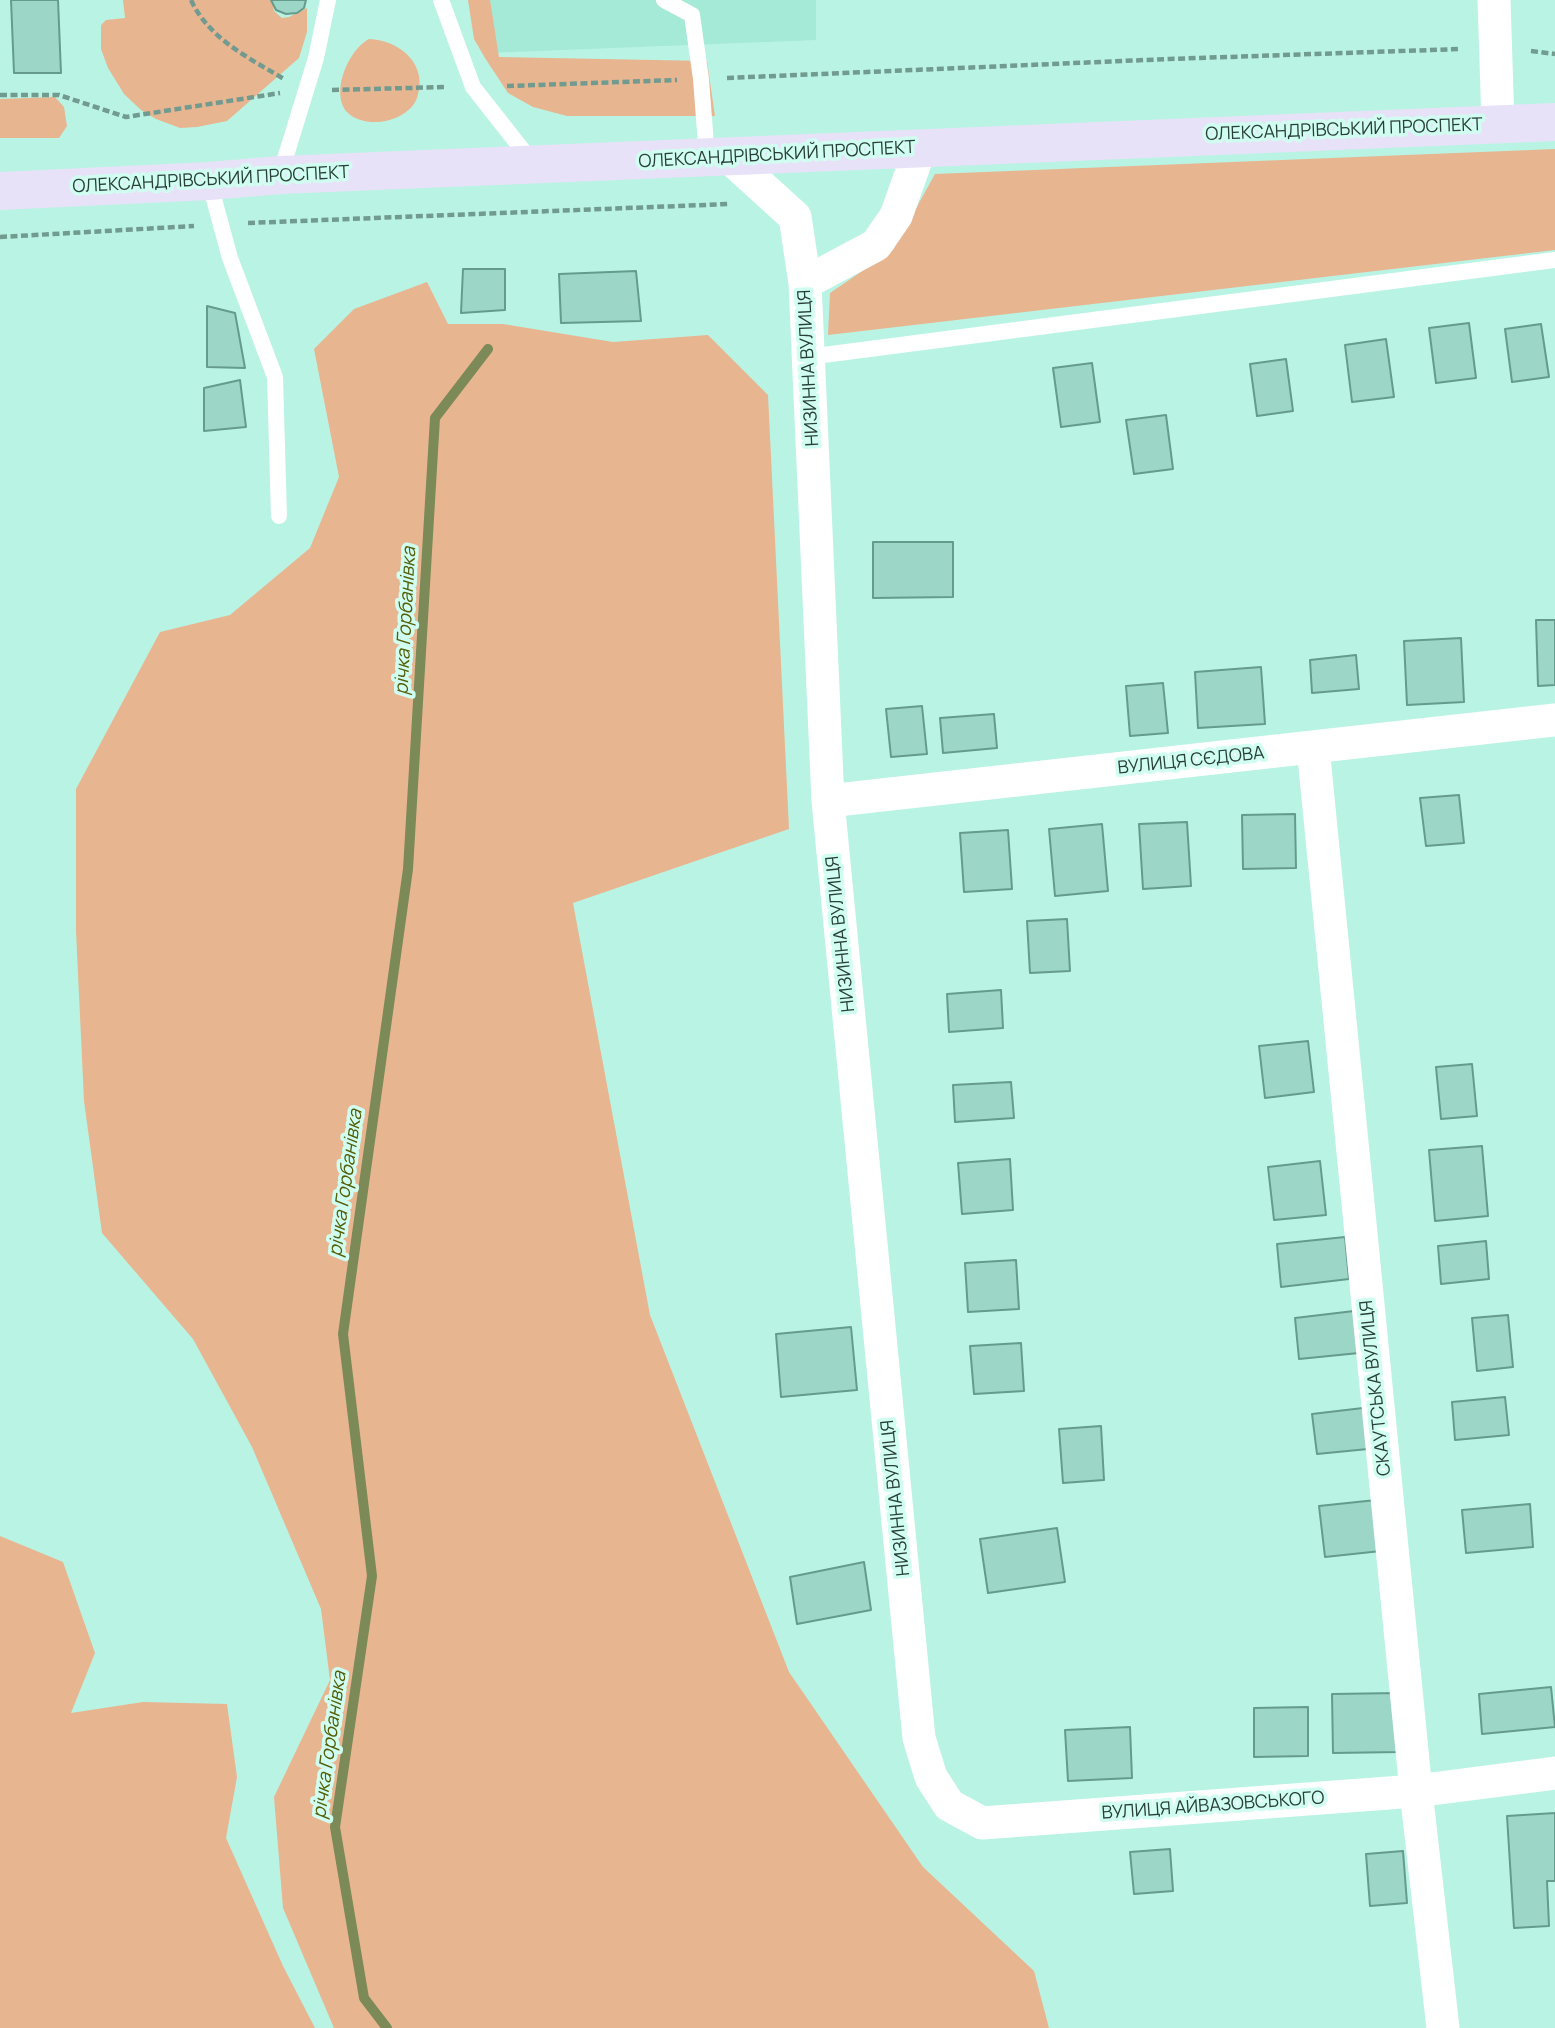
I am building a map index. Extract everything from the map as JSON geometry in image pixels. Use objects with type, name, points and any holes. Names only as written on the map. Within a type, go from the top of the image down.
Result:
[{"type":"main road","name":"ОЛЕКСАНДРІВСЬКИЙ ПРОСПЕКТ","points":[[0,191],[279,175],[1555,121]]},
{"type":"street","points":[[1494,0],[1498,124]]},
{"type":"street","points":[[805,283],[876,245],[896,216],[920,149]]},
{"type":"street","name":"НИЗИННА ВУЛИЦЯ","points":[[718,157],[795,217],[805,283],[828,802],[919,1738]]},
{"type":"street","name":"ВУЛИЦЯ СЄДОВА","points":[[828,802],[1555,720]]},
{"type":"street","name":"СКАУТСЬКА ВУЛИЦЯ","points":[[1313,747],[1416,1791],[1443,2028]]},
{"type":"street","name":"ВУЛИЦЯ АЙВАЗОВСЬКОГО","points":[[919,1738],[931,1777],[949,1805],[982,1823],[1416,1791],[1555,1773]]},
{"type":"lane","points":[[279,175],[303,90],[316,58],[328,0]]},
{"type":"lane","points":[[441,0],[473,87],[536,166]]},
{"type":"lane","points":[[664,0],[692,15],[701,79],[718,157]]},
{"type":"lane","points":[[209,181],[230,258],[275,377],[279,516]]},
{"type":"lane","points":[[808,357],[1555,260]]},
{"type":"path","points":[[191,0],[196,11],[225,44],[303,90]]},
{"type":"path","points":[[0,95],[59,95],[126,117],[303,90],[701,79],[1496,48],[1555,54]]},
{"type":"path","points":[[0,237],[730,204]]},
{"type":"shaded area","points":[[123,0],[272,0],[274,11],[282,18],[307,8],[307,32],[299,58],[227,121],[180,128],[141,110],[124,94],[108,68],[101,49],[101,25],[106,20],[125,18]]},
{"type":"shaded area","points":[[468,0],[490,0],[499,57],[707,61],[715,116],[567,116],[533,107],[508,93],[485,58],[474,39]]},
{"type":"shaded area","points":[[478,0],[816,0],[816,40],[486,53]]},
{"type":"shaded area","points":[[369,39],[380,40],[401,49],[415,65],[419,75],[420,86],[412,106],[405,113],[386,121],[356,118],[348,113],[340,95],[349,62]]},
{"type":"shaded area","points":[[55,97],[64,107],[67,126],[59,138],[0,138],[0,99]]},
{"type":"shaded area","points":[[1555,149],[1555,250],[828,335],[830,293],[893,250],[935,174]]},
{"type":"shaded area","points":[[427,282],[448,324],[503,324],[613,342],[708,335],[768,395],[789,829],[573,903],[650,1315],[789,1672],[923,1867],[1034,1971],[1049,2028],[334,2028],[283,1908],[274,1797],[330,1680],[321,1609],[252,1447],[193,1339],[102,1233],[84,1101],[76,931],[76,789],[160,632],[230,615],[310,548],[339,477],[314,349],[354,309]]},
{"type":"shaded area","points":[[0,1536],[63,1562],[95,1653],[71,1713],[143,1702],[227,1704],[237,1777],[226,1838],[283,1966],[315,2028],[0,2028]]},
{"type":"building","points":[[11,0],[58,0],[61,73],[14,73]]},
{"type":"building","points":[[271,0],[306,0],[304,8],[297,13],[286,14],[276,10]]},
{"type":"building","points":[[463,269],[505,269],[505,310],[461,313]]},
{"type":"building","points":[[636,271],[641,321],[561,323],[559,274]]},
{"type":"building","points":[[207,306],[235,313],[245,368],[207,367]]},
{"type":"building","points":[[1469,323],[1476,378],[1436,383],[1429,328]]},
{"type":"building","points":[[1541,324],[1549,377],[1512,382],[1505,329]]},
{"type":"building","points":[[1386,339],[1394,397],[1352,402],[1345,345]]},
{"type":"building","points":[[1286,359],[1293,411],[1257,416],[1250,364]]},
{"type":"building","points":[[1092,363],[1100,422],[1061,427],[1053,368]]},
{"type":"building","points":[[240,380],[246,427],[204,431],[204,388]]},
{"type":"building","points":[[1166,415],[1173,469],[1134,474],[1126,420]]},
{"type":"building","points":[[873,542],[953,542],[953,597],[873,598]]},
{"type":"building","points":[[1536,620],[1555,620],[1555,685],[1538,686]]},
{"type":"building","points":[[1461,638],[1464,702],[1407,705],[1404,641]]},
{"type":"building","points":[[1356,655],[1359,689],[1312,693],[1310,660]]},
{"type":"building","points":[[1261,667],[1265,724],[1198,728],[1195,672]]},
{"type":"building","points":[[1163,683],[1168,733],[1130,736],[1126,686]]},
{"type":"building","points":[[922,706],[927,754],[891,757],[886,709]]},
{"type":"building","points":[[994,714],[997,748],[943,753],[940,718]]},
{"type":"building","points":[[1459,795],[1464,843],[1426,846],[1420,798]]},
{"type":"building","points":[[1295,814],[1296,868],[1243,869],[1242,815]]},
{"type":"building","points":[[1187,822],[1191,886],[1143,889],[1139,824]]},
{"type":"building","points":[[1102,824],[1108,891],[1055,896],[1049,829]]},
{"type":"building","points":[[1008,830],[1012,889],[964,892],[960,833]]},
{"type":"building","points":[[1067,919],[1070,971],[1030,973],[1027,921]]},
{"type":"building","points":[[1001,990],[1003,1028],[949,1032],[947,994]]},
{"type":"building","points":[[1308,1041],[1314,1092],[1265,1098],[1259,1046]]},
{"type":"building","points":[[1472,1064],[1477,1116],[1441,1119],[1436,1067]]},
{"type":"building","points":[[1011,1082],[1014,1118],[955,1122],[953,1085]]},
{"type":"building","points":[[1482,1146],[1488,1216],[1435,1221],[1429,1150]]},
{"type":"building","points":[[1010,1159],[1013,1210],[962,1214],[958,1163]]},
{"type":"building","points":[[1320,1161],[1326,1215],[1274,1220],[1268,1167]]},
{"type":"building","points":[[1345,1237],[1349,1279],[1281,1287],[1277,1244]]},
{"type":"building","points":[[1486,1241],[1489,1279],[1441,1284],[1438,1246]]},
{"type":"building","points":[[1016,1260],[1019,1309],[968,1312],[965,1263]]},
{"type":"building","points":[[1354,1311],[1359,1353],[1299,1359],[1295,1318]]},
{"type":"building","points":[[1508,1315],[1513,1367],[1477,1371],[1472,1318]]},
{"type":"building","points":[[851,1327],[857,1390],[781,1397],[776,1334]]},
{"type":"building","points":[[1021,1343],[1024,1391],[974,1394],[970,1346]]},
{"type":"building","points":[[1505,1397],[1509,1435],[1455,1440],[1452,1402]]},
{"type":"building","points":[[1363,1408],[1368,1449],[1317,1454],[1312,1414]]},
{"type":"building","points":[[1101,1426],[1104,1480],[1063,1483],[1059,1429]]},
{"type":"building","points":[[1376,1500],[1381,1551],[1325,1557],[1319,1506]]},
{"type":"building","points":[[1530,1504],[1533,1547],[1466,1553],[1462,1510]]},
{"type":"building","points":[[1057,1528],[1065,1582],[988,1593],[980,1539]]},
{"type":"building","points":[[864,1562],[871,1610],[797,1624],[790,1577]]},
{"type":"building","points":[[1551,1687],[1555,1727],[1482,1734],[1479,1694]]},
{"type":"building","points":[[1399,1693],[1400,1752],[1333,1753],[1332,1694]]},
{"type":"building","points":[[1308,1707],[1308,1756],[1254,1757],[1254,1708]]},
{"type":"building","points":[[1130,1727],[1132,1778],[1068,1781],[1065,1730]]},
{"type":"building","points":[[1555,1813],[1555,1881],[1547,1881],[1549,1926],[1514,1928],[1507,1816]]},
{"type":"building","points":[[1170,1849],[1173,1891],[1134,1894],[1130,1852]]},
{"type":"building","points":[[1403,1851],[1407,1903],[1370,1906],[1366,1854]]},
{"type":"waterway","name":"річка Горбанівка","points":[[387,2028],[364,1998],[335,1827],[372,1576],[343,1334],[408,869],[435,418],[488,349]]}]
